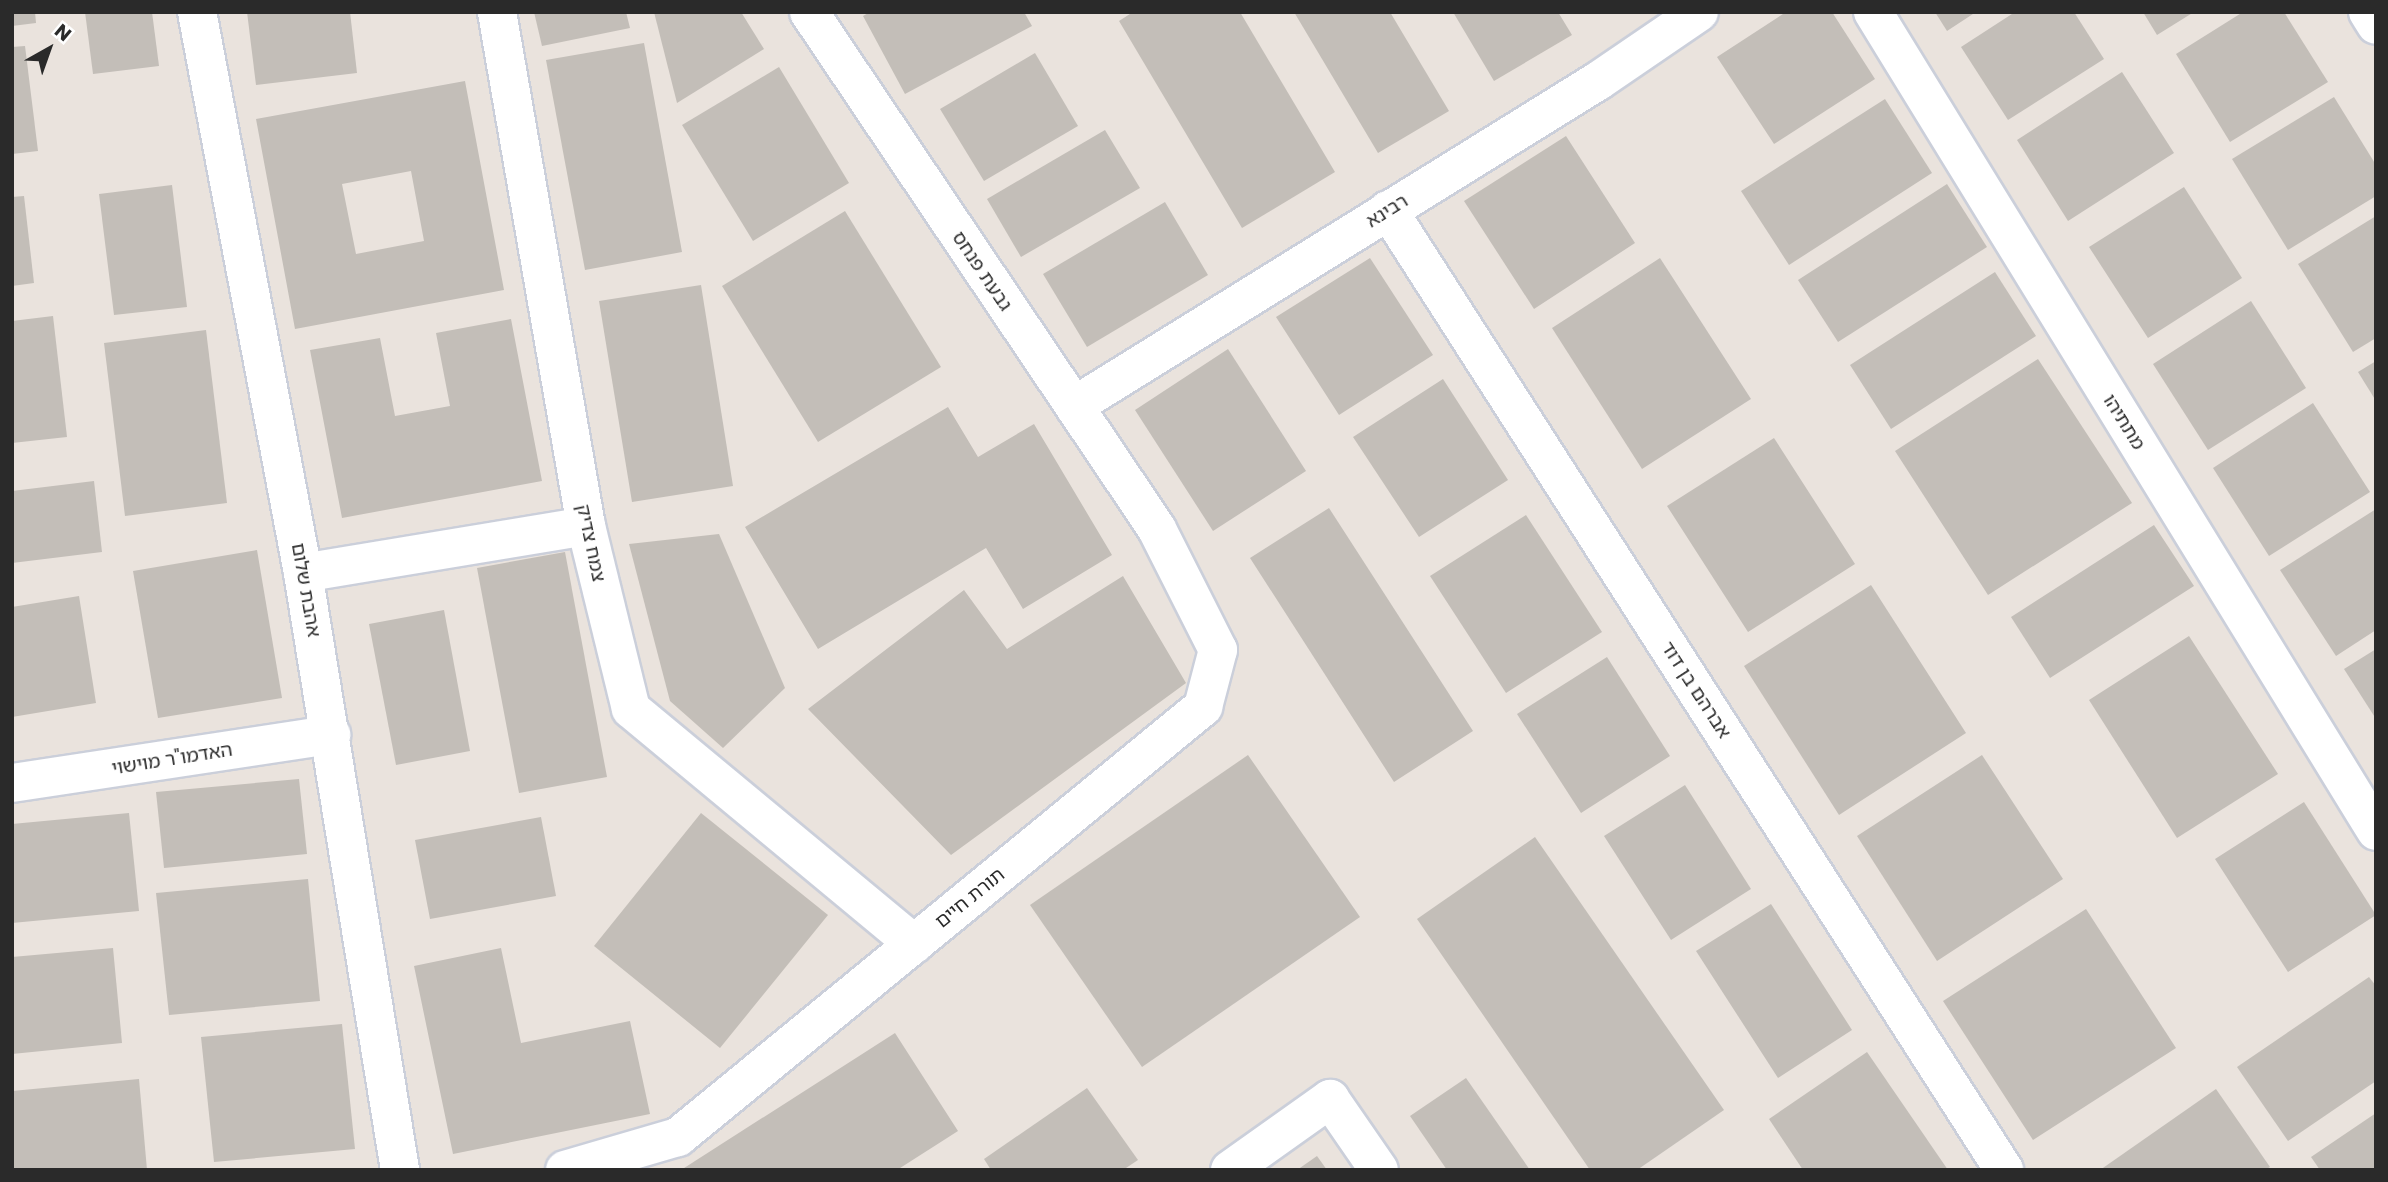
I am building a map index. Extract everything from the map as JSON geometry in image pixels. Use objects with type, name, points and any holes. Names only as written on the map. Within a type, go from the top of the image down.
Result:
[{"type":"street","name":"אהבת שלום","points":[[197,12],[303,573],[400,1170]]},
{"type":"street","name":"צמח צדיק","points":[[497,12],[586,526],[631,709],[914,944]]},
{"type":"street","name":"גבעת פנחס","points":[[809,12],[1157,529]]},
{"type":"street","name":"רבינא","points":[[1074,406],[1598,81],[1699,12]]},
{"type":"street","name":"מתתיהו","points":[[1873,12],[2376,831]]},
{"type":"street","points":[[2368,12],[2376,25]]},
{"type":"street","name":"אברהם בן דוד","points":[[1388,211],[2004,1170]]},
{"type":"street","points":[[303,573],[586,526]]},
{"type":"street","name":"תורת חיים","points":[[565,1170],[678,1137],[1203,707],[1218,650],[1157,529]]},
{"type":"street","name":"האדמו\"ר מוישוי","points":[[12,783],[331,735]]},
{"type":"street","points":[[1230,1170],[1329,1099],[1378,1170]]},
{"type":"building","points":[[12,12],[35,12],[36,23],[12,26]]},
{"type":"building","points":[[85,12],[152,12],[159,66],[93,74]]},
{"type":"building","points":[[247,12],[350,12],[357,73],[256,85]]},
{"type":"building","points":[[534,12],[626,12],[630,28],[542,46]]},
{"type":"building","points":[[654,12],[741,12],[764,49],[677,103]]},
{"type":"building","points":[[870,12],[1024,12],[1032,26],[905,94],[863,16]]},
{"type":"building","points":[[1133,12],[1240,12],[1335,172],[1242,228],[1119,21]]},
{"type":"building","points":[[1294,12],[1390,12],[1449,111],[1378,153]]},
{"type":"building","points":[[1453,12],[1558,12],[1572,35],[1494,81]]},
{"type":"building","points":[[1786,12],[1832,12],[1875,79],[1774,144],[1717,57]]},
{"type":"building","points":[[1935,12],[1976,12],[1947,31]]},
{"type":"building","points":[[2015,12],[2074,12],[2104,59],[2008,120],[1961,47]]},
{"type":"building","points":[[2143,12],[2194,12],[2157,35]]},
{"type":"building","points":[[2243,12],[2284,12],[2328,82],[2230,142],[2176,54]]},
{"type":"building","points":[[644,43],[682,252],[585,270],[546,60]]},
{"type":"building","points":[[25,46],[38,151],[12,154],[12,47]]},
{"type":"building","points":[[1035,53],[1078,126],[984,181],[940,109]]},
{"type":"building","points":[[779,67],[849,183],[753,241],[682,125]]},
{"type":"building","points":[[2122,72],[2174,153],[2068,221],[2017,140]]},
{"type":"building","points":[[465,81],[504,290],[295,329],[256,119]],"holes":[[[411,171],[424,241],[356,254],[342,184]]]},
{"type":"building","points":[[2334,97],[2376,165],[2376,196],[2288,250],[2232,159]]},
{"type":"building","points":[[1885,99],[1932,173],[1789,265],[1741,191]]},
{"type":"building","points":[[1105,130],[1140,188],[1021,257],[987,199]]},
{"type":"building","points":[[1566,136],[1635,243],[1534,309],[1464,201]]},
{"type":"building","points":[[1947,184],[1987,247],[1838,342],[1798,280]]},
{"type":"building","points":[[172,185],[187,307],[114,315],[99,194]]},
{"type":"building","points":[[2184,187],[2242,278],[2148,338],[2089,247]]},
{"type":"building","points":[[24,196],[34,283],[12,286],[12,197]]},
{"type":"building","points":[[1165,202],[1208,275],[1087,347],[1043,274]]},
{"type":"building","points":[[845,211],[941,367],[818,442],[722,286]]},
{"type":"building","points":[[2376,216],[2376,338],[2353,352],[2298,264]]},
{"type":"building","points":[[1370,258],[1433,355],[1339,415],[1276,317]]},
{"type":"building","points":[[1660,258],[1751,399],[1642,469],[1552,328]]},
{"type":"building","points":[[1995,272],[2036,336],[1891,429],[1850,365]]},
{"type":"building","points":[[701,285],[733,486],[632,502],[599,301]]},
{"type":"building","points":[[2251,301],[2306,388],[2208,450],[2153,364]]},
{"type":"building","points":[[53,316],[67,437],[12,443],[12,321]]},
{"type":"building","points":[[511,319],[542,481],[342,518],[310,350],[380,338],[395,416],[450,406],[436,333]]},
{"type":"building","points":[[206,330],[227,503],[125,516],[104,343]]},
{"type":"building","points":[[1228,349],[1306,471],[1213,531],[1135,410]]},
{"type":"building","points":[[2038,359],[2132,503],[1988,595],[1895,451]]},
{"type":"building","points":[[2376,361],[2376,401],[2358,372]]},
{"type":"building","points":[[1443,379],[1508,480],[1419,537],[1353,437]]},
{"type":"building","points":[[2313,403],[2370,492],[2269,556],[2213,468]]},
{"type":"building","points":[[948,407],[978,457],[1034,424],[1112,555],[1023,609],[986,548],[818,649],[745,527]]},
{"type":"building","points":[[1774,438],[1855,564],[1748,632],[1667,506]]},
{"type":"building","points":[[94,481],[102,552],[12,563],[12,491]]},
{"type":"building","points":[[1329,508],[1473,731],[1394,782],[1250,558]]},
{"type":"building","points":[[2376,509],[2376,630],[2336,656],[2280,570]]},
{"type":"building","points":[[1526,515],[1602,632],[1506,693],[1430,576]]},
{"type":"building","points":[[2154,525],[2194,586],[2050,678],[2011,617]]},
{"type":"building","points":[[719,534],[785,688],[723,748],[670,701],[629,544]]},
{"type":"building","points":[[257,550],[282,698],[158,718],[133,571]]},
{"type":"building","points":[[565,552],[607,777],[519,793],[477,568]]},
{"type":"building","points":[[1123,576],[1186,683],[951,855],[808,709],[964,590],[1007,649]]},
{"type":"building","points":[[1871,585],[1966,733],[1839,815],[1744,666]]},
{"type":"building","points":[[79,596],[96,703],[12,717],[12,607]]},
{"type":"building","points":[[444,610],[470,751],[396,765],[369,624]]},
{"type":"building","points":[[2189,636],[2278,774],[2177,838],[2089,700]]},
{"type":"building","points":[[2376,649],[2376,719],[2344,669]]},
{"type":"building","points":[[1607,657],[1670,756],[1581,813],[1517,714]]},
{"type":"building","points":[[1248,755],[1360,917],[1142,1067],[1030,905]]},
{"type":"building","points":[[1982,755],[2063,879],[1937,961],[1857,836]]},
{"type":"building","points":[[299,779],[307,854],[164,868],[156,792]]},
{"type":"building","points":[[1685,785],[1751,889],[1671,940],[1604,836]]},
{"type":"building","points":[[2304,802],[2376,915],[2288,972],[2215,859]]},
{"type":"building","points":[[129,813],[139,911],[12,923],[12,824]]},
{"type":"building","points":[[701,813],[828,915],[720,1048],[594,946]]},
{"type":"building","points":[[541,817],[556,896],[430,919],[415,840]]},
{"type":"building","points":[[1535,837],[1724,1110],[1637,1170],[1590,1170],[1417,919]]},
{"type":"building","points":[[308,879],[320,1001],[169,1015],[156,893]]},
{"type":"building","points":[[1771,904],[1852,1030],[1778,1078],[1696,951]]},
{"type":"building","points":[[2086,909],[2176,1048],[2033,1140],[1943,1001]]},
{"type":"building","points":[[113,948],[122,1043],[12,1054],[12,957]]},
{"type":"building","points":[[501,948],[521,1043],[630,1021],[650,1114],[453,1154],[414,966]]},
{"type":"building","points":[[2369,977],[2376,986],[2376,1081],[2288,1141],[2237,1067]]},
{"type":"building","points":[[342,1024],[355,1149],[214,1162],[201,1037]]},
{"type":"building","points":[[895,1033],[958,1131],[897,1170],[681,1170]]},
{"type":"building","points":[[1867,1052],[1948,1170],[1803,1170],[1769,1119]]},
{"type":"building","points":[[1466,1078],[1530,1170],[1447,1170],[1410,1116]]},
{"type":"building","points":[[139,1079],[147,1170],[12,1170],[12,1091]]},
{"type":"building","points":[[1087,1088],[1138,1160],[1123,1170],[991,1170],[984,1159]]},
{"type":"building","points":[[2216,1089],[2270,1167],[2265,1170],[2100,1170]]},
{"type":"building","points":[[2376,1113],[2376,1170],[2320,1170],[2311,1157]]},
{"type":"building","points":[[1317,1156],[1327,1170],[1297,1170]]}]
